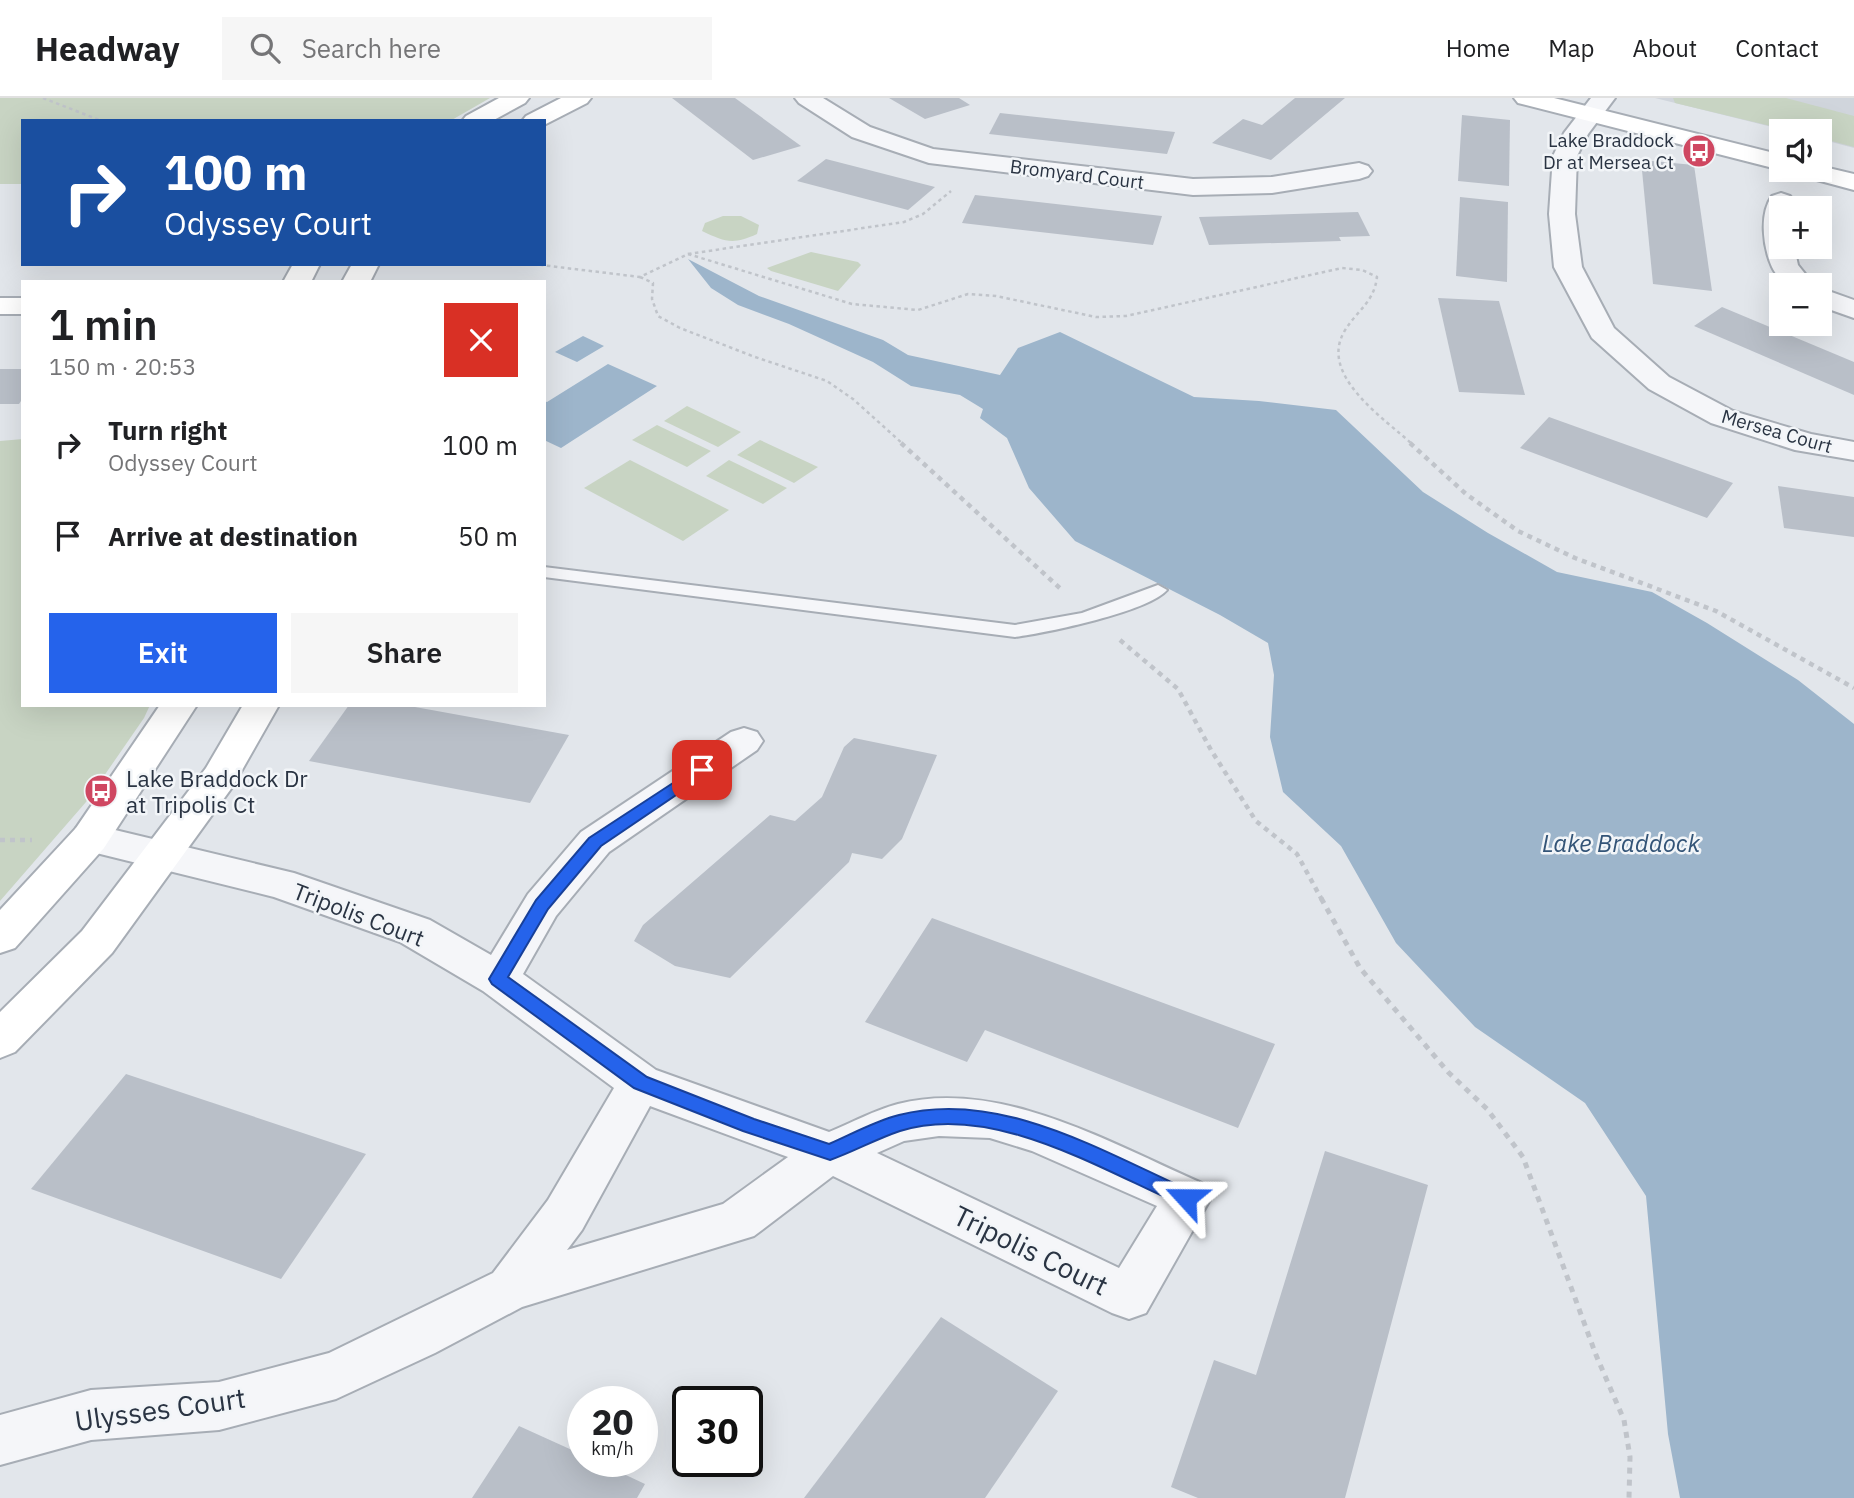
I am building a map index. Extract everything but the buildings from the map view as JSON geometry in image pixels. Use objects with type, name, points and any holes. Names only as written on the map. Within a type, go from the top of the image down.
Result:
[{"type":"street","points":[[478,119],[517,98]]},
{"type":"street","points":[[538,119],[579,98]]},
{"type":"street","name":"Bromyard Court","points":[[807,98],[861,132],[929,156],[1194,187],[1272,185],[1359,171]]},
{"type":"street","points":[[1526,98],[1597,106],[1769,159]]},
{"type":"street","name":"Mersea Court","points":[[1597,106],[1576,133],[1565,156],[1562,214],[1568,267],[1602,332],[1659,383],[1722,417],[1806,443],[1854,451]]},
{"type":"street","points":[[1832,176],[1854,182]]},
{"type":"street","points":[[1832,301],[1854,310]]},
{"type":"street","points":[[0,306],[21,306]]},
{"type":"street","points":[[0,937],[90,838],[178,707]]},
{"type":"street","points":[[0,1040],[97,942],[220,778],[260,707]]},
{"type":"street","points":[[498,979],[542,905],[595,842],[744,741]]},
{"type":"street","name":"Tripolis Court","points":[[90,838],[280,884],[415,931],[498,979],[640,1083],[749,1125],[830,1152],[1129,1297],[1186,1198],[1043,1135],[990,1119],[939,1117],[899,1123],[830,1152]]},
{"type":"street","name":"Ulysses Court","points":[[510,1290],[565,1215],[640,1083]]},
{"type":"street","name":"Ulysses Court","points":[[0,1440],[91,1415],[219,1406],[335,1375],[510,1290],[737,1222],[830,1152]]},
{"type":"lane","points":[[546,572],[1015,631],[1051,628],[1158,590]]},
{"type":"path","points":[[43,98],[97,119]]},
{"type":"path","points":[[640,277],[688,254],[904,222],[923,214],[941,200],[960,180],[971,161]]},
{"type":"path","points":[[688,254],[852,304],[918,310],[968,294],[996,296],[1096,317],[1126,316],[1342,268],[1362,270],[1377,277],[1378,281],[1375,296],[1342,331],[1339,349],[1345,374],[1366,402],[1484,508],[1535,541],[1696,602],[1751,628],[1854,688]]},
{"type":"path","points":[[546,266],[640,277],[653,283],[652,299],[658,316],[680,328],[755,357],[827,381],[853,399],[1091,616],[1178,689],[1210,750],[1256,821],[1297,854],[1360,968],[1448,1072],[1487,1109],[1523,1157],[1596,1355],[1624,1420],[1630,1457],[1629,1498]]},
{"type":"shaded area","points":[[1655,98],[1854,98],[1854,148],[1832,142],[1832,119],[1769,119],[1769,126]]},
{"type":"green space","points":[[0,98],[490,98],[453,119],[21,119],[21,184],[0,184]]},
{"type":"green space","points":[[1673,98],[1786,98],[1854,116],[1854,147],[1832,141],[1832,119],[1769,119],[1769,126],[1675,103]]},
{"type":"green space","points":[[723,216],[741,216],[759,225],[757,234],[742,240],[729,241],[702,231],[705,223]]},
{"type":"green space","points":[[811,252],[858,262],[861,265],[838,291],[767,268]]},
{"type":"green space","points":[[687,406],[741,432],[718,447],[664,421]]},
{"type":"green space","points":[[657,425],[711,451],[687,467],[632,440]]},
{"type":"green space","points":[[21,439],[21,707],[149,707],[86,802],[0,901],[0,441]]},
{"type":"green space","points":[[760,440],[818,467],[794,483],[737,455]]},
{"type":"green space","points":[[630,460],[729,510],[683,541],[584,488]]},
{"type":"green space","points":[[729,460],[787,488],[763,504],[706,476]]},
{"type":"water","name":"Lake Braddock","points":[[688,259],[759,296],[883,340],[908,355],[1000,375],[1018,348],[1060,332],[1194,397],[1336,410],[1423,492],[1488,533],[1557,572],[1652,592],[1798,680],[1854,724],[1854,1498],[1680,1498],[1668,1434],[1646,1196],[1585,1103],[1475,1027],[1396,943],[1341,846],[1283,792],[1270,737],[1274,675],[1268,643],[1220,615],[1075,541],[1029,488],[1007,438],[980,418],[983,409],[960,395],[911,386],[873,362],[789,324],[738,305],[711,288]]},
{"type":"water","points":[[583,336],[604,346],[577,362],[555,352]]},
{"type":"water","points":[[608,364],[657,386],[561,448],[546,441],[547,402]]},
{"type":"place","name":"Lake Braddock Dr at Mersea Ct","points":[[1699,151]]},
{"type":"place","name":"Lake Braddock Dr at Tripolis Ct","points":[[101,791]]},
{"type":"route","points":[[702,770],[595,842],[542,905],[498,979],[640,1083],[749,1125],[830,1152],[899,1123],[939,1117],[990,1119],[1043,1135],[1186,1198]]}]
